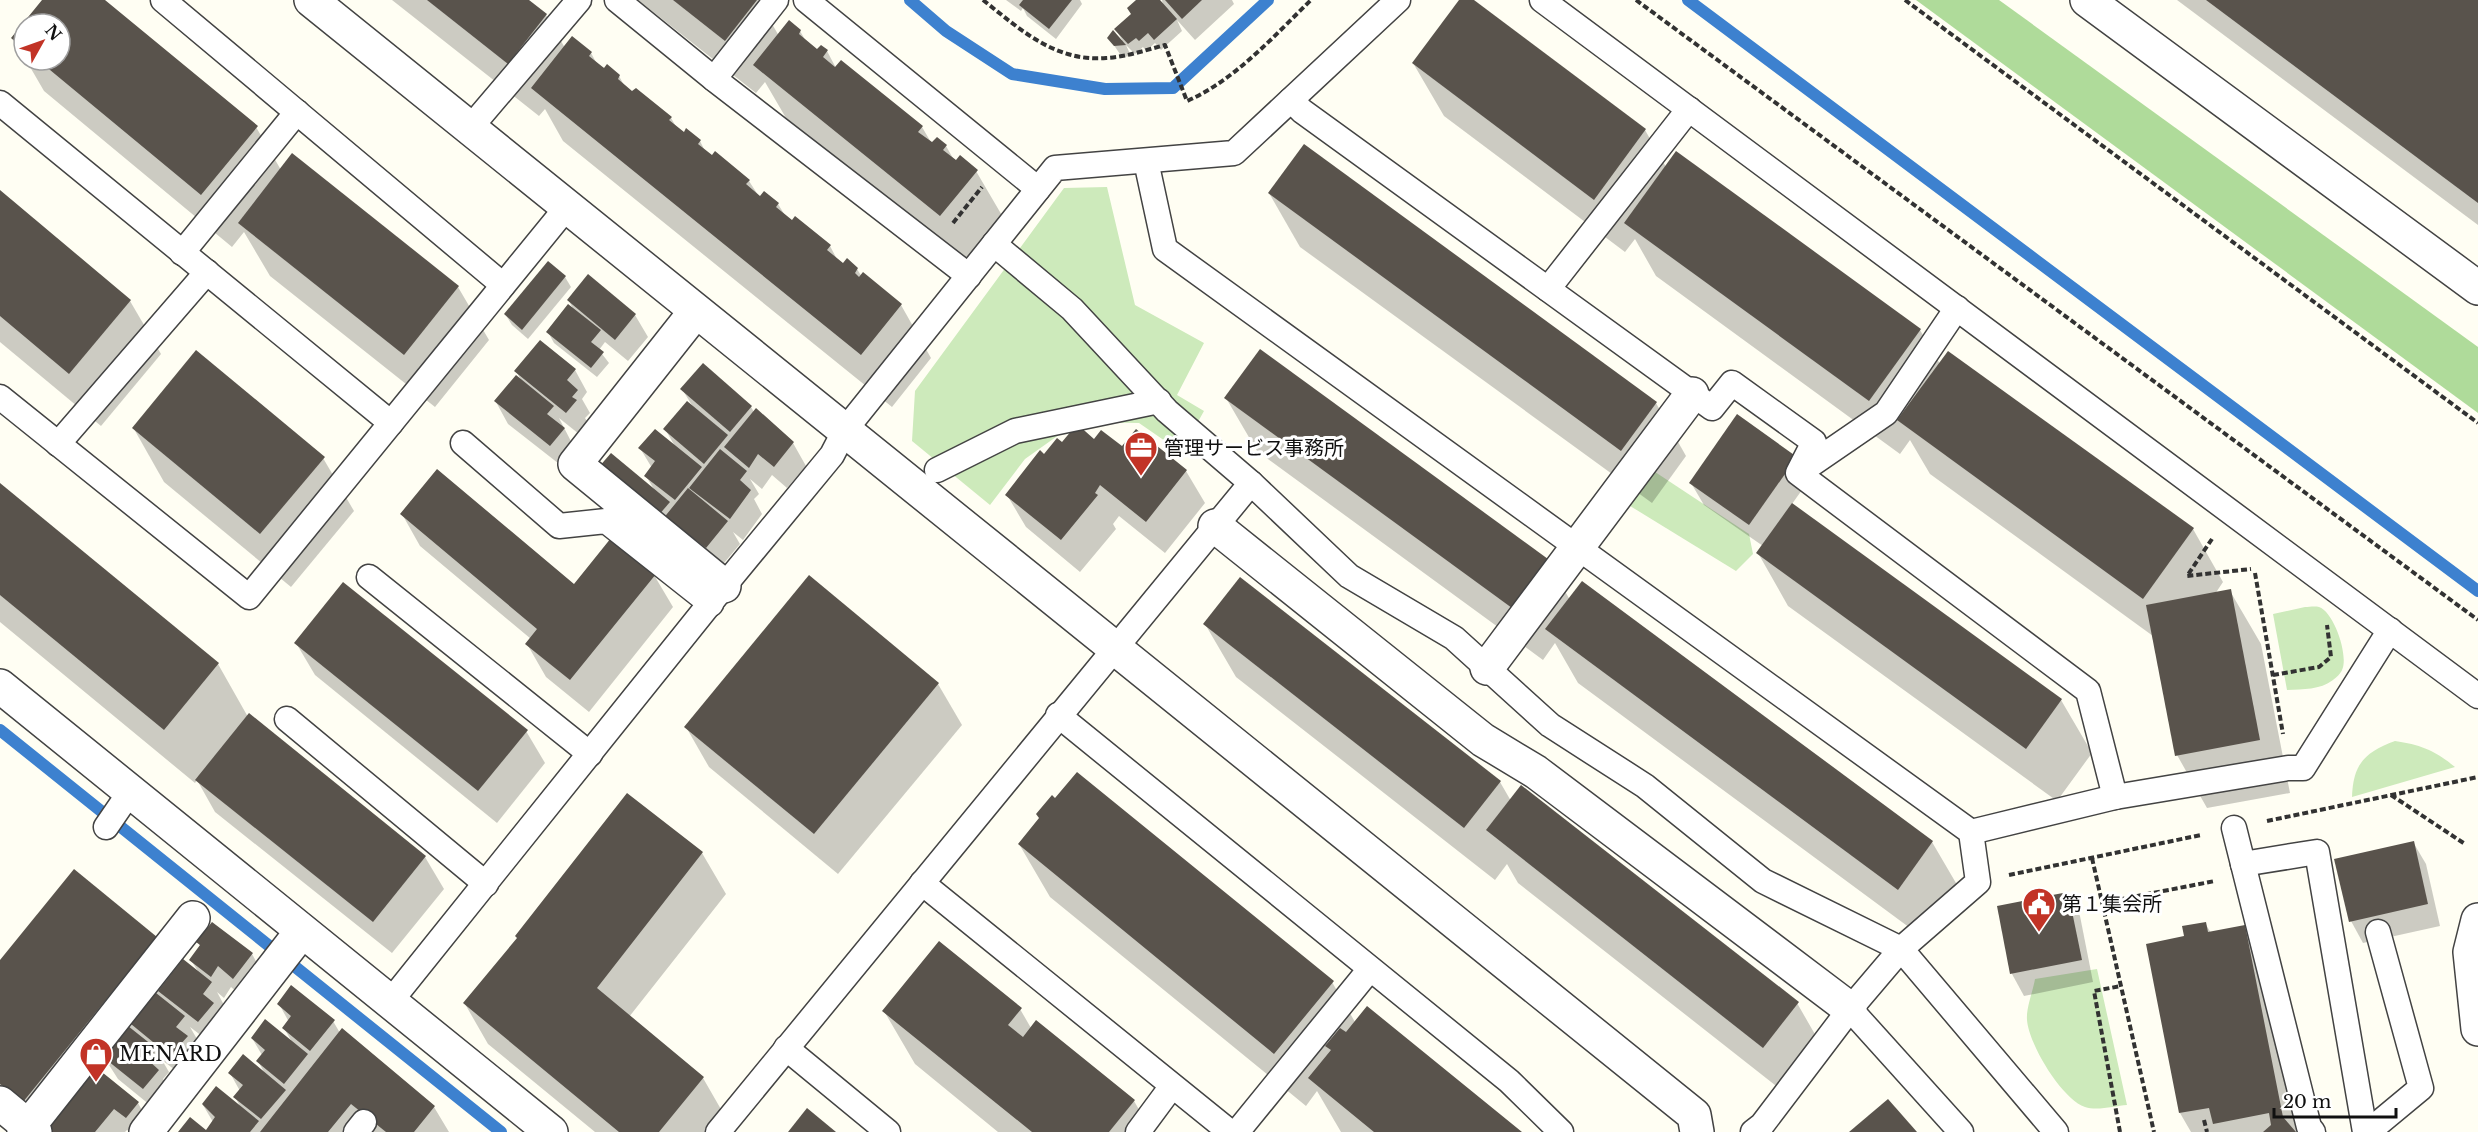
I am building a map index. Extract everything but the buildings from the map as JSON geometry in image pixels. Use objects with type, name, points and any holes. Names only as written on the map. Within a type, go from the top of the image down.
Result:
[{"type":"street","points":[[311,0],[1694,1115],[1697,1132]]},
{"type":"street","points":[[2087,0],[2478,288]]},
{"type":"street","points":[[696,311],[575,464],[718,595]]},
{"type":"street","points":[[1487,668],[1692,394]]},
{"type":"street","points":[[1215,526],[1483,740],[1536,772],[1850,1009]]},
{"type":"street","points":[[0,686],[127,797],[390,1002],[551,1132]]},
{"type":"street","points":[[0,1103],[28,1131],[193,918]]},
{"type":"street","points":[[2478,920],[2470,952],[2478,1029]]},
{"type":"street","points":[[146,1132],[300,933]]},
{"type":"lane","points":[[163,0],[503,285]]},
{"type":"lane","points":[[470,128],[579,0]]},
{"type":"lane","points":[[617,0],[714,79],[969,276]]},
{"type":"lane","points":[[714,79],[776,0]]},
{"type":"lane","points":[[807,0],[1038,189]]},
{"type":"lane","points":[[390,1002],[832,455],[845,430],[1055,168],[1234,153],[1398,0]]},
{"type":"lane","points":[[1542,0],[2478,696]]},
{"type":"lane","points":[[1291,100],[1302,111],[1712,408],[1732,383],[1814,442],[1798,473]]},
{"type":"lane","points":[[0,103],[391,423]]},
{"type":"lane","points":[[1548,289],[1689,109]]},
{"type":"lane","points":[[182,252],[297,112]]},
{"type":"lane","points":[[1146,160],[1165,249],[1971,832],[1978,882],[1901,949],[1850,1009],[1769,1117],[1753,1132]]},
{"type":"lane","points":[[0,397],[249,597],[567,207]]},
{"type":"lane","points":[[994,244],[1072,309],[1159,401],[1350,576],[1454,638],[1551,725],[1645,786],[1763,881],[1901,949],[2056,1132]]},
{"type":"lane","points":[[58,444],[207,272]]},
{"type":"lane","points":[[1798,473],[1886,413],[1957,308]]},
{"type":"lane","points":[[936,470],[1015,432],[1159,401]]},
{"type":"lane","points":[[463,442],[560,526],[606,521],[718,595]]},
{"type":"lane","points":[[1798,473],[2088,691],[2115,797]]},
{"type":"lane","points":[[718,1132],[1251,483]]},
{"type":"lane","points":[[369,577],[590,754]]},
{"type":"lane","points":[[1971,832],[2115,797],[2288,768],[2303,768],[2390,630]]},
{"type":"lane","points":[[1059,715],[1509,1081],[1561,1132]]},
{"type":"lane","points":[[287,719],[486,884]]},
{"type":"lane","points":[[106,827],[127,797]]},
{"type":"lane","points":[[2234,828],[2309,1127],[2313,1132]]},
{"type":"lane","points":[[2245,869],[2317,852],[2366,1132],[2421,1088],[2378,932]]},
{"type":"lane","points":[[922,883],[1230,1132]]},
{"type":"lane","points":[[1237,1132],[1370,969]]},
{"type":"lane","points":[[1850,1009],[1961,1132]]},
{"type":"lane","points":[[786,1048],[888,1132]]},
{"type":"lane","points":[[1138,1132],[1172,1086]]},
{"type":"path","points":[[983,0],[1032,39],[1052,50],[1070,55],[1088,59],[1108,58],[1166,45],[1186,101],[1203,94],[1226,79],[1311,0]]},
{"type":"path","points":[[1635,0],[2478,621]]},
{"type":"path","points":[[1905,0],[2478,423]]},
{"type":"path","points":[[934,248],[1003,160]]},
{"type":"path","points":[[2231,512],[2187,576],[2255,569],[2288,768]]},
{"type":"path","points":[[2273,675],[2319,668],[2331,657],[2326,628],[2346,597]]},
{"type":"path","points":[[2391,795],[2465,844]]},
{"type":"path","points":[[2092,858],[2154,1132]]},
{"type":"path","points":[[2101,903],[2245,869]]},
{"type":"path","points":[[2120,1132],[2094,991],[2121,986]]},
{"type":"path","points":[[2204,1120],[2207,1132]]},
{"type":"green space","points":[[1916,0],[1999,0],[2478,347],[2478,413]]},
{"type":"green space","points":[[1107,187],[1135,305],[1204,343],[1177,395],[1204,411],[1181,452],[1139,423],[1077,422],[1025,459],[990,505],[912,441],[915,391],[1064,188]]},
{"type":"green space","points":[[1646,466],[1749,534],[1753,554],[1736,571],[1622,501]]},
{"type":"green space","points":[[2305,607],[2319,607],[2330,617],[2339,635],[2344,663],[2340,674],[2323,686],[2287,690],[2273,614]]},
{"type":"green space","points":[[2395,741],[2427,749],[2455,767],[2352,797],[2355,776],[2363,761],[2376,750]]},
{"type":"green space","points":[[2097,969],[2127,1105],[2095,1109],[2076,1102],[2057,1083],[2034,1043],[2029,1031],[2027,1015],[2035,979]]},
{"type":"waterway","points":[[910,0],[946,31],[1012,74],[1105,89],[1173,88],[1268,0]]},
{"type":"waterway","points":[[1688,0],[2478,591]]},
{"type":"waterway","points":[[0,730],[501,1132]]},
{"type":"place","name":"管理サービス事務所","points":[[1141,477]]},
{"type":"place","name":"第１集会所","points":[[2039,933]]},
{"type":"place","name":"MENARD","points":[[96,1083]]}]
